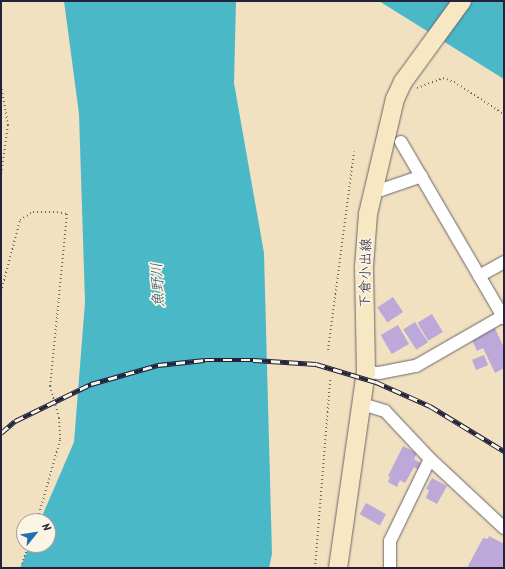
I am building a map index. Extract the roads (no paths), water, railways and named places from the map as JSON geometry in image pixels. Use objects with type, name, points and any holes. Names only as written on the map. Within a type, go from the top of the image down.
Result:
[{"type":"main road","name":"下倉小出線","points":[[338,568],[366,372],[364,267],[368,214],[395,99],[403,82],[418,64],[462,1]]},
{"type":"street","points":[[366,372],[379,373],[416,366],[503,317],[401,142]]},
{"type":"street","points":[[374,188],[381,190],[422,176]]},
{"type":"street","points":[[479,276],[504,262]]},
{"type":"street","points":[[362,404],[385,411],[430,459],[504,528]]},
{"type":"street","points":[[390,568],[390,541],[430,459]]},
{"type":"water","name":"魚野川","points":[[64,1],[236,1],[234,83],[264,253],[272,554],[269,568],[20,568],[27,553],[56,553],[56,513],[43,513],[74,442],[85,302],[79,114]]},
{"type":"water","points":[[379,1],[504,1],[504,79],[499,76]]},
{"type":"railway","points":[[1,433],[15,421],[91,384],[158,365],[205,360],[253,360],[316,364],[376,382],[430,406],[504,451]]}]
